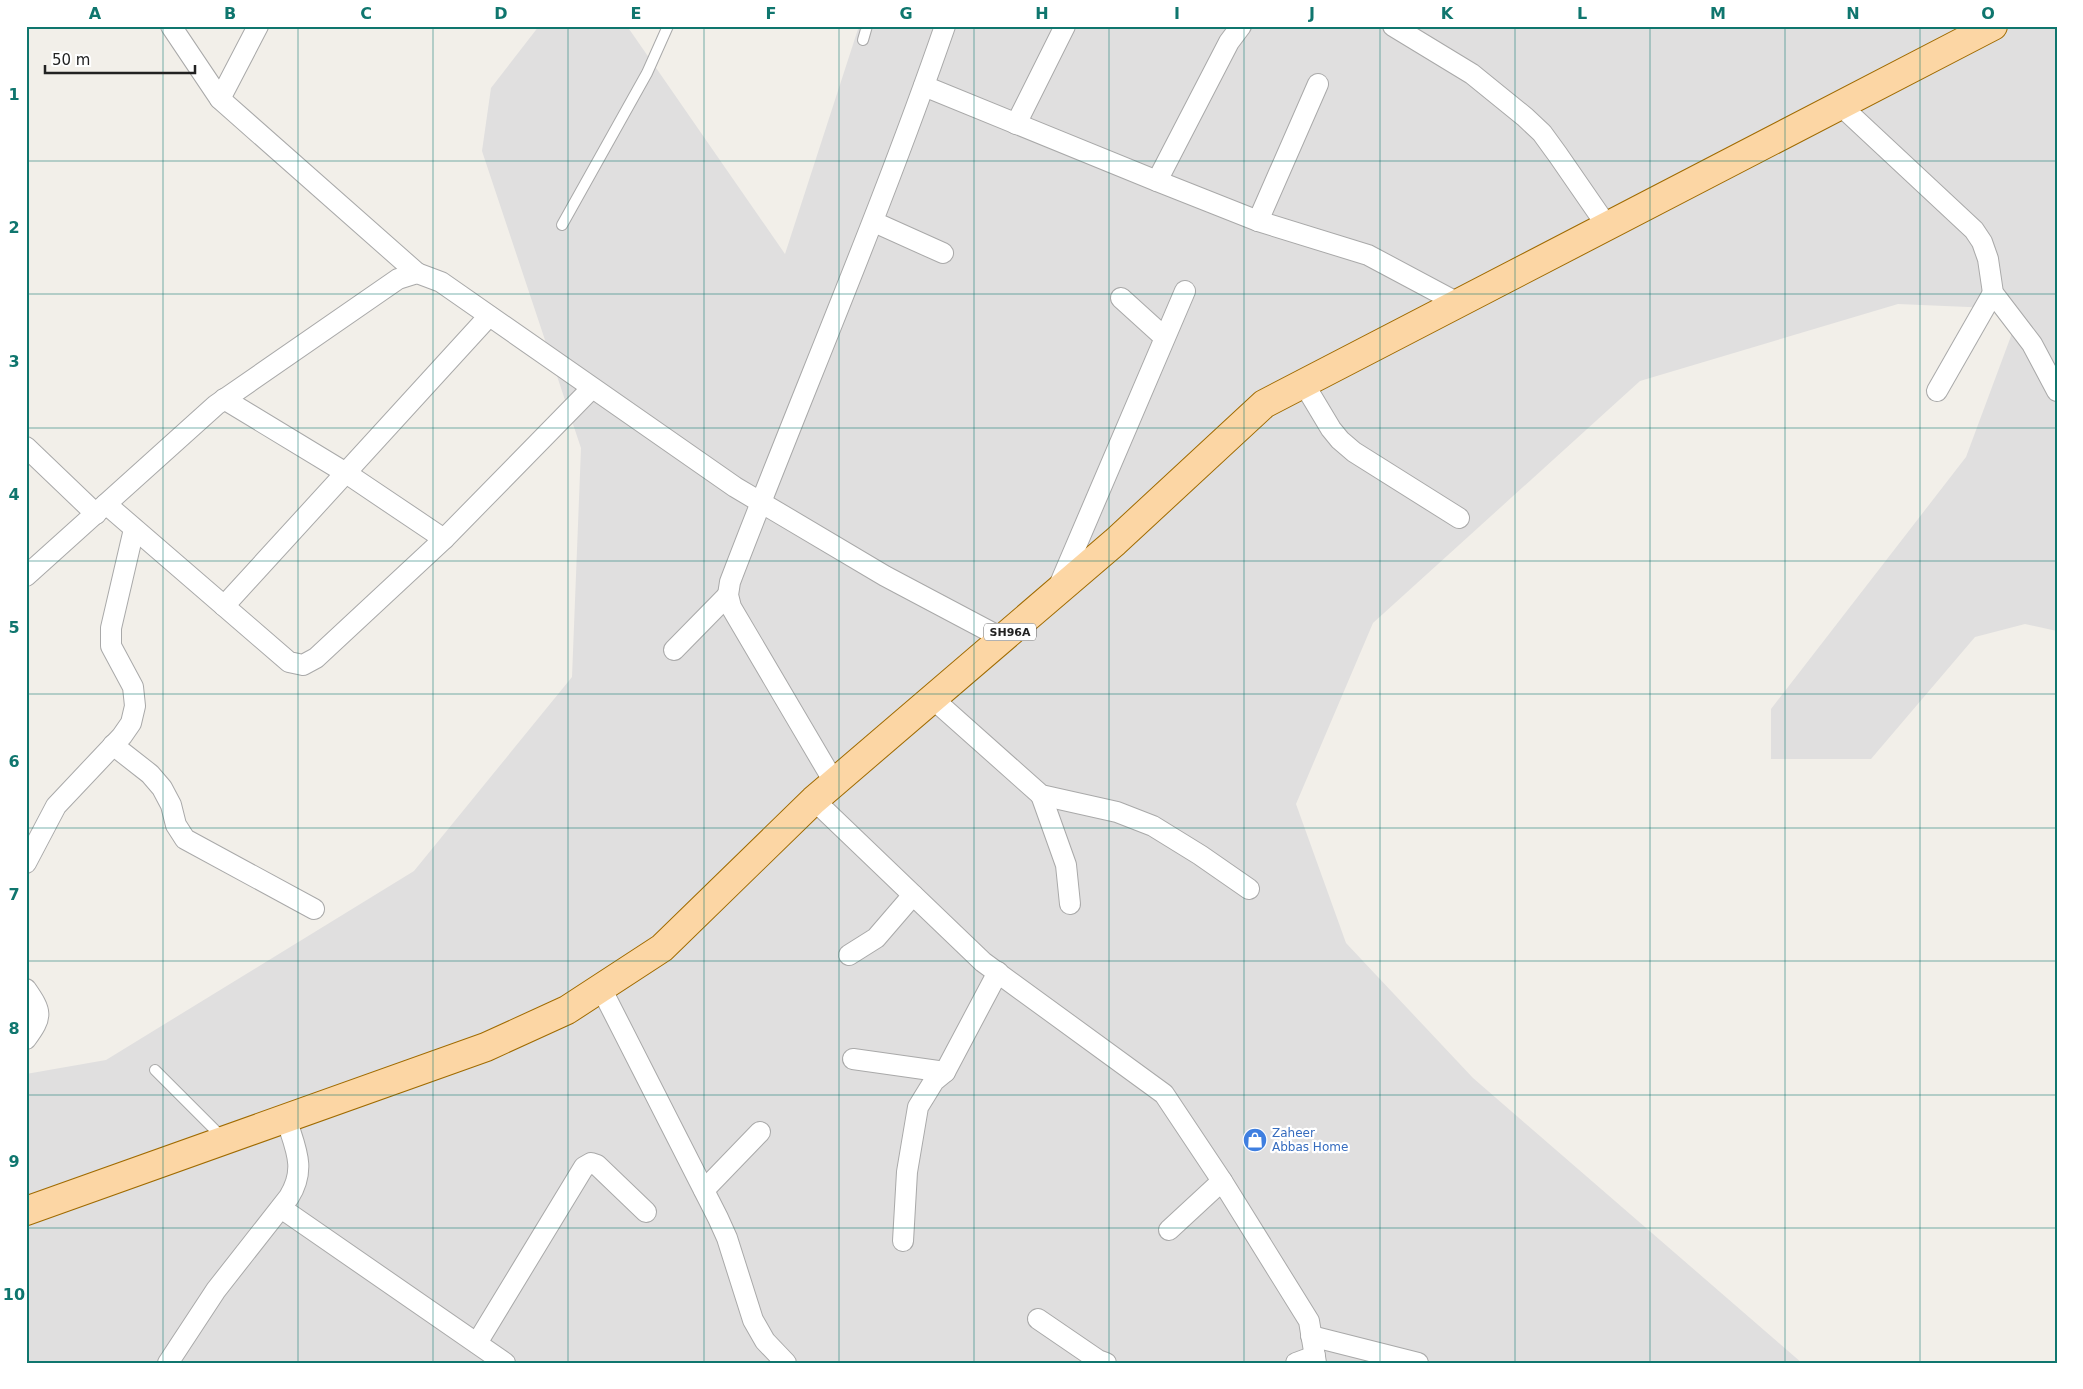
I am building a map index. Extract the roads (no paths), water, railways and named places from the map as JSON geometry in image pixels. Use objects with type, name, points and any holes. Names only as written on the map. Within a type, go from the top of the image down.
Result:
[{"type":"main road","name":"SH96A","points":[[26,1211],[486,1047],[567,1010],[662,948],[824,791],[1115,542],[1264,404],[1993,26]]},
{"type":"street","points":[[171,26],[220,99],[417,273],[441,282],[760,503],[885,576],[1002,638]]},
{"type":"street","points":[[220,99],[258,26]]},
{"type":"street","points":[[945,26],[874,222],[760,503],[730,582],[728,595],[732,607],[824,791],[913,895],[983,962],[1164,1094],[1222,1181],[1309,1321],[1311,1336],[1309,1360]]},
{"type":"street","points":[[1016,124],[1065,26]]},
{"type":"street","points":[[1157,181],[1229,42],[1241,26]]},
{"type":"street","points":[[1393,26],[1472,74],[1525,117],[1542,133],[1607,226]]},
{"type":"street","points":[[1258,220],[1318,84]]},
{"type":"street","points":[[924,86],[1258,220],[1368,255],[1458,303]]},
{"type":"street","points":[[1840,105],[1974,230],[1982,242],[1988,259],[1993,294],[2032,344],[2057,391]]},
{"type":"street","points":[[874,222],[943,253]]},
{"type":"street","points":[[26,576],[224,399],[398,279],[417,273]]},
{"type":"street","points":[[1056,592],[1164,337],[1186,291]]},
{"type":"street","points":[[1937,391],[1993,294]]},
{"type":"street","points":[[1121,298],[1164,337]]},
{"type":"street","points":[[224,606],[489,316]]},
{"type":"street","points":[[1304,384],[1340,440],[1354,452],[1459,518]]},
{"type":"street","points":[[26,447],[101,509],[134,529],[289,662],[303,665],[316,658],[444,539],[592,388]]},
{"type":"street","points":[[224,399],[346,473],[444,539]]},
{"type":"street","points":[[26,863],[56,806],[131,723],[135,706],[133,687],[111,646],[111,628],[134,529]]},
{"type":"street","points":[[674,650],[728,595]]},
{"type":"street","points":[[932,698],[1041,795],[1066,865],[1070,904]]},
{"type":"street","points":[[113,745],[150,774],[162,788],[171,805],[176,825],[186,839],[314,909]]},
{"type":"street","points":[[1041,795],[1117,812],[1152,826],[1200,855],[1249,889]]},
{"type":"street","points":[[849,955],[876,938],[913,895]]},
{"type":"street","points":[[903,1241],[906,1172],[918,1107],[934,1082],[944,1072],[998,972]]},
{"type":"street","points":[[601,988],[727,1238],[752,1320],[765,1341],[786,1363]]},
{"type":"street","points":[[26,989],[38,1006],[40,1014],[37,1024],[26,1039]]},
{"type":"street","points":[[853,1059],[944,1072]]},
{"type":"street","points":[[168,1363],[216,1290],[281,1208],[296,1185],[299,1161],[286,1118]]},
{"type":"street","points":[[704,1190],[760,1132]]},
{"type":"street","points":[[477,1343],[584,1167],[590,1163],[597,1165],[646,1212]]},
{"type":"street","points":[[1169,1230],[1222,1181]]},
{"type":"street","points":[[281,1208],[505,1363]]},
{"type":"street","points":[[1038,1319],[1100,1362]]},
{"type":"street","points":[[1311,1336],[1418,1363]]},
{"type":"lane","points":[[562,225],[648,73],[668,26]]},
{"type":"lane","points":[[863,40],[867,26]]},
{"type":"lane","points":[[155,1070],[224,1140]]},
{"type":"place","name":"Zaheer Abbas Home","points":[[1255,1140]]}]
